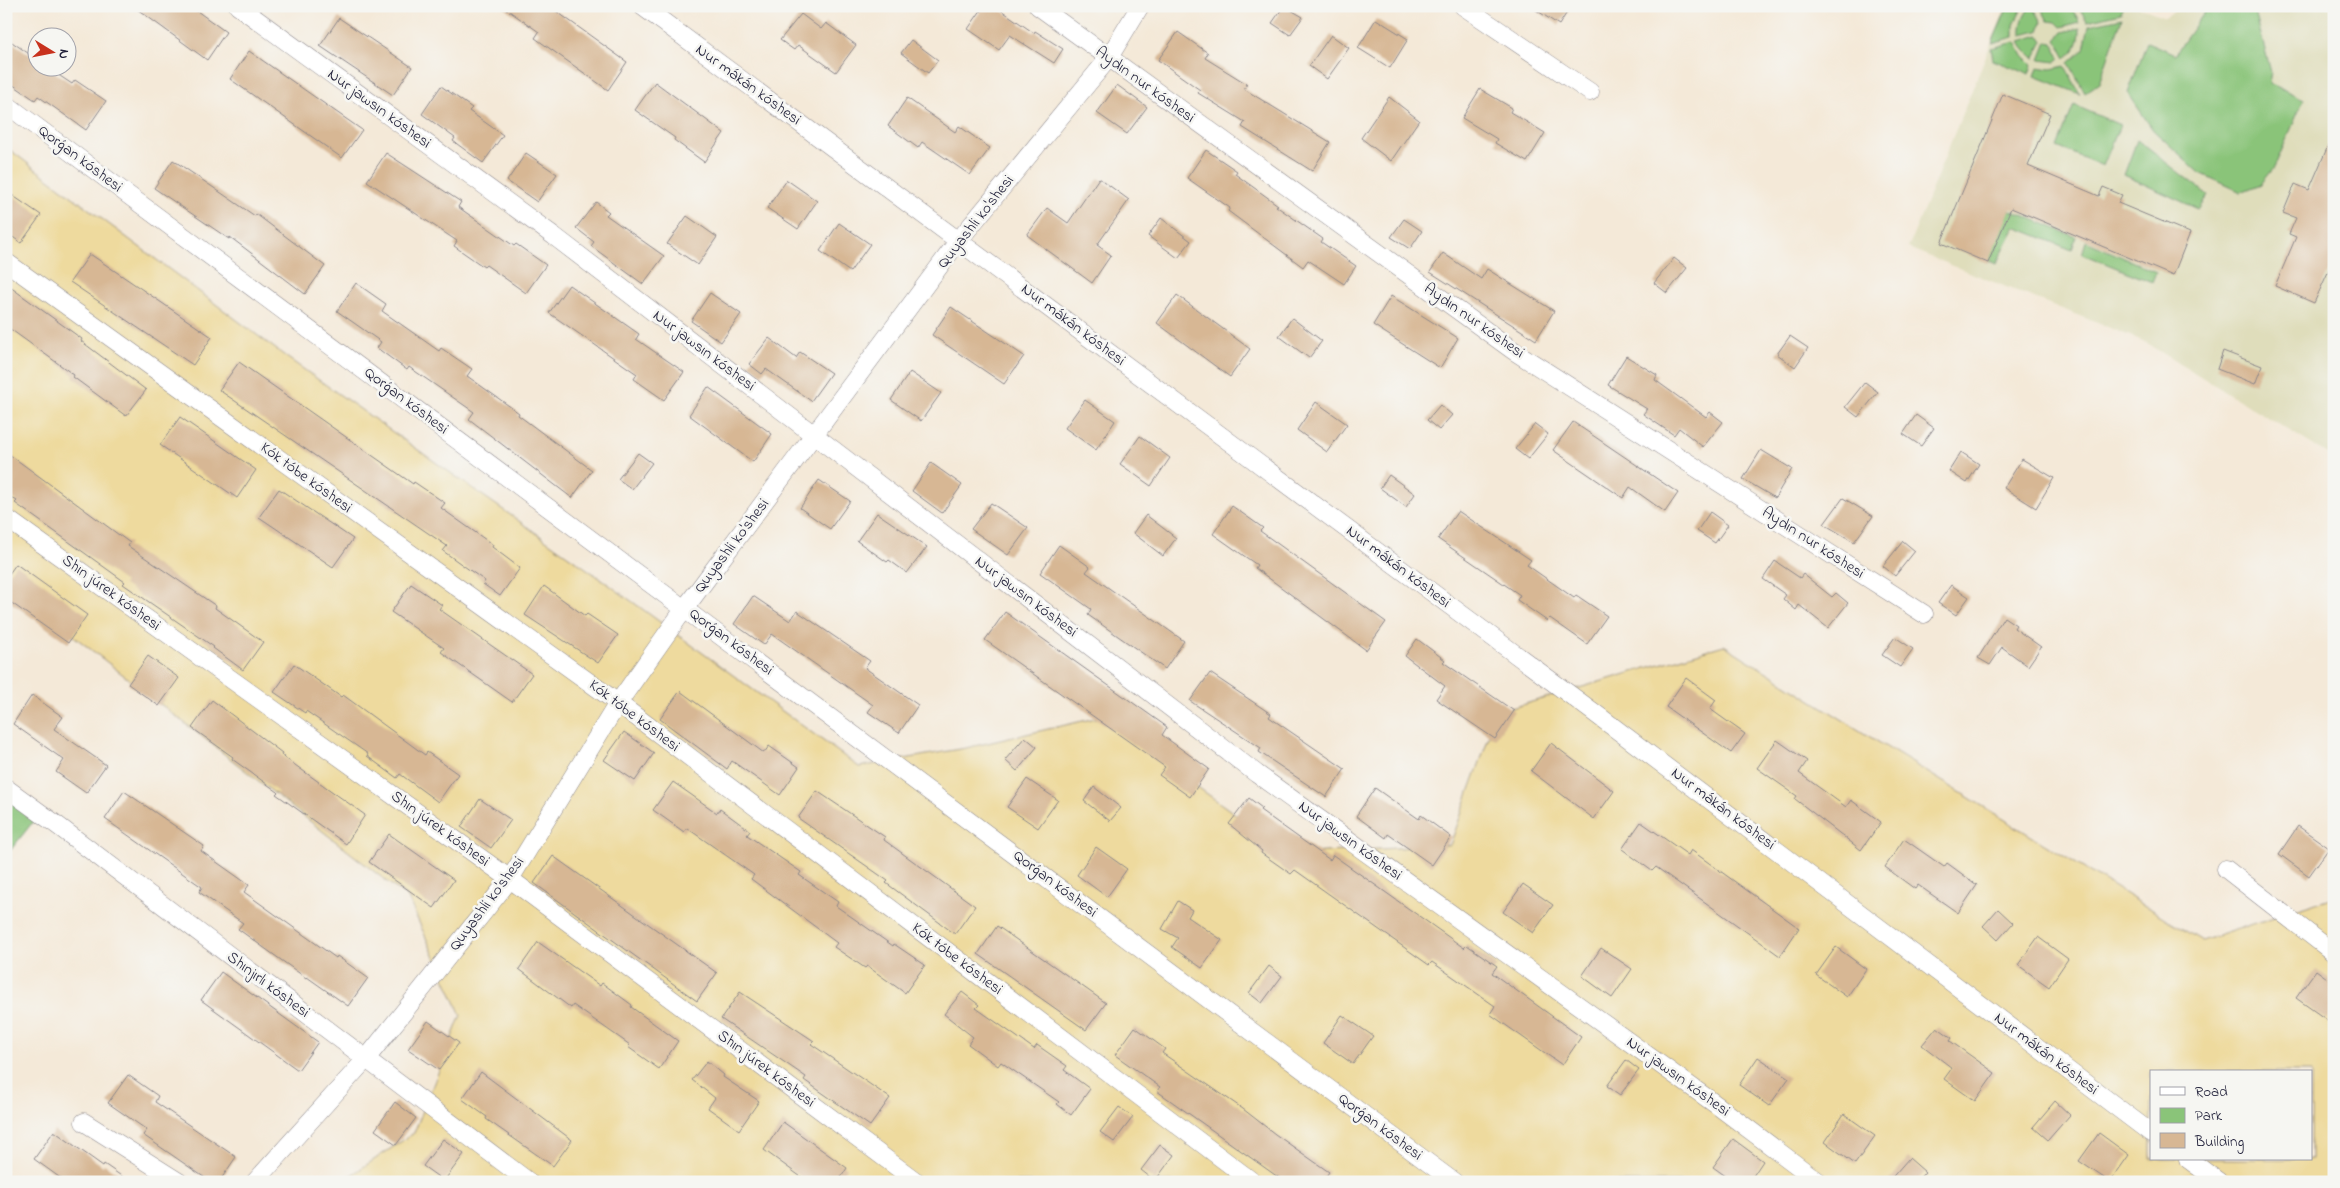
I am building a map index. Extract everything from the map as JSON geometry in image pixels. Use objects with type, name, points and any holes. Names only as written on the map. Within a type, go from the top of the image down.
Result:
[{"type":"street","name":"Nur jawsın kóshesi","points":[[238,6],[554,236],[1258,774],[1718,1106],[1819,1182]]},
{"type":"street","name":"Nur mákán kóshesi","points":[[642,6],[1592,711],[2150,1132]]},
{"type":"street","name":"Aydın nur kóshesi","points":[[1038,6],[1108,59],[1514,351],[1924,614]]},
{"type":"street","name":"Quyashli ko'shesi","points":[[256,1182],[366,1059],[510,879],[618,703],[686,608],[816,436],[959,240],[1108,59],[1140,6]]},
{"type":"street","points":[[1463,6],[1590,92]]},
{"type":"street","name":"Qorǵan kóshesi","points":[[6,104],[686,608],[1454,1182]]},
{"type":"street","name":"Kók tóbe kóshesi","points":[[6,262],[618,703],[1252,1182]]},
{"type":"street","name":"Shın júrek kóshesi","points":[[6,518],[510,879],[917,1182]]},
{"type":"street","name":"Shınjırlı kóshesi","points":[[6,788],[58,825],[529,1182]]},
{"type":"street","points":[[2226,869],[2334,952]]},
{"type":"street","points":[[84,1122],[179,1182]]},
{"type":"street","points":[[2189,1160],[2219,1182]]},
{"type":"shaded area","points":[[2006,6],[2136,6],[2165,17],[2182,6],[2334,6],[2334,458],[2143,341],[1908,248]]},
{"type":"green space","points":[[2008,6],[2023,6],[2014,25],[2014,37],[1992,43]]},
{"type":"green space","points":[[2031,6],[2033,6],[2042,22],[2039,31],[2021,35],[2023,19]]},
{"type":"green space","points":[[2040,6],[2070,6],[2080,22],[2061,27],[2056,22],[2048,21]]},
{"type":"green space","points":[[2078,6],[2122,6],[2121,13],[2087,21]]},
{"type":"green space","points":[[2209,6],[2243,6],[2255,12],[2271,72],[2269,83],[2304,99],[2274,168],[2261,184],[2241,192],[2200,173],[2153,130],[2128,93],[2147,42],[2175,54]]},
{"type":"green space","points":[[2122,18],[2099,83],[2085,93],[2069,63],[2084,49],[2089,25]]},
{"type":"green space","points":[[2080,28],[2077,45],[2066,58],[2056,40],[2063,32]]},
{"type":"green space","points":[[2039,35],[2043,41],[2034,59],[2025,50],[2020,41]]},
{"type":"green space","points":[[2016,42],[2023,56],[2032,65],[2029,74],[1993,60],[1991,48]]},
{"type":"green space","points":[[2047,42],[2053,43],[2060,58],[2055,62],[2040,60]]},
{"type":"green space","points":[[2065,66],[2080,94],[2035,76],[2038,67],[2051,69]]},
{"type":"green space","points":[[2074,105],[2120,125],[2103,166],[2057,147]]},
{"type":"green space","points":[[2137,140],[2208,195],[2198,209],[2124,175]]},
{"type":"green space","points":[[2008,209],[2076,237],[2072,250],[2015,227],[1996,264],[1983,258]]},
{"type":"green space","points":[[2086,241],[2156,272],[2152,282],[2082,254]]},
{"type":"green space","points":[[6,797],[36,818],[6,856]]},
{"type":"sand","points":[[6,147],[289,359],[597,576],[859,767],[966,748],[1100,717],[1291,854],[1450,845],[1498,712],[1724,645],[2202,941],[2334,897],[2334,1182],[341,1182],[414,1133],[461,1015],[408,898],[6,583]]},
{"type":"building","points":[[133,6],[190,6],[226,32],[207,60]]},
{"type":"building","points":[[502,6],[549,6],[627,62],[608,90],[535,38],[539,32]]},
{"type":"building","points":[[984,6],[995,6],[1034,33],[1035,31],[1063,49],[1054,63],[1010,35],[999,50],[968,29]]},
{"type":"building","points":[[1284,6],[1303,17],[1290,35],[1272,23]]},
{"type":"building","points":[[1530,6],[1571,6],[1559,25]]},
{"type":"building","points":[[801,14],[821,29],[826,23],[856,45],[836,72],[798,45],[794,50],[780,40]]},
{"type":"building","points":[[339,18],[412,67],[393,95],[320,46]]},
{"type":"building","points":[[1376,19],[1408,39],[1390,68],[1358,48]]},
{"type":"building","points":[[1178,32],[1208,53],[1205,58],[1247,84],[1244,89],[1330,142],[1312,171],[1242,127],[1245,122],[1198,93],[1200,90],[1158,60]]},
{"type":"building","points":[[1331,35],[1349,48],[1327,79],[1309,66]]},
{"type":"building","points":[[6,38],[28,53],[28,78],[63,78],[72,84],[75,80],[106,101],[86,130],[38,96],[35,100],[6,80]]},
{"type":"building","points":[[911,40],[938,60],[928,73],[901,53]]},
{"type":"building","points":[[249,51],[362,130],[342,158],[230,79]]},
{"type":"building","points":[[655,82],[724,133],[704,162],[674,140],[675,138],[635,110]]},
{"type":"building","points":[[1117,85],[1147,107],[1127,134],[1097,113]]},
{"type":"building","points":[[441,86],[472,108],[469,111],[503,135],[483,163],[453,141],[455,138],[422,114]]},
{"type":"building","points":[[1480,89],[1512,108],[1510,112],[1545,133],[1527,162],[1495,143],[1497,139],[1462,118]]},
{"type":"building","points":[[2003,94],[2050,114],[2028,166],[2099,196],[2103,187],[2122,195],[2118,203],[2190,233],[2173,276],[2011,208],[1988,263],[1941,243]]},
{"type":"building","points":[[1389,97],[1419,120],[1391,161],[1361,138]]},
{"type":"building","points":[[907,98],[955,132],[959,126],[990,148],[970,175],[922,142],[918,148],[888,126]]},
{"type":"building","points":[[2334,132],[2334,259],[2314,303],[2275,286],[2296,237],[2289,234],[2296,218],[2283,213],[2295,184],[2309,190]]},
{"type":"building","points":[[1206,150],[1237,171],[1235,174],[1278,205],[1276,206],[1323,239],[1321,242],[1356,266],[1344,284],[1308,260],[1303,267],[1228,211],[1230,208],[1187,178]]},
{"type":"building","points":[[386,153],[461,202],[458,207],[514,246],[516,244],[546,265],[526,293],[486,265],[484,267],[454,246],[457,241],[367,181]]},
{"type":"building","points":[[526,153],[557,174],[537,202],[507,181]]},
{"type":"building","points":[[173,160],[255,216],[256,214],[325,266],[305,294],[230,237],[229,239],[154,188]]},
{"type":"building","points":[[1099,178],[1129,200],[1097,245],[1111,255],[1092,283],[1027,235],[1047,208],[1068,223]]},
{"type":"building","points":[[787,180],[817,201],[798,229],[767,208]]},
{"type":"building","points":[[6,191],[41,215],[21,243],[6,232]]},
{"type":"building","points":[[596,202],[609,212],[606,215],[664,256],[643,284],[591,246],[594,242],[576,228]]},
{"type":"building","points":[[687,216],[717,237],[698,265],[667,244]]},
{"type":"building","points":[[1161,218],[1191,241],[1178,258],[1148,236]]},
{"type":"building","points":[[1404,219],[1422,231],[1410,249],[1391,237]]},
{"type":"building","points":[[839,223],[870,244],[850,272],[820,251]]},
{"type":"building","points":[[1443,253],[1481,279],[1487,269],[1554,311],[1536,340],[1430,272]]},
{"type":"building","points":[[90,254],[212,337],[193,365],[70,282]]},
{"type":"building","points":[[1674,258],[1687,268],[1667,293],[1654,283]]},
{"type":"building","points":[[356,283],[386,304],[382,311],[439,351],[441,348],[472,369],[467,376],[519,413],[518,415],[592,470],[572,498],[469,419],[474,412],[409,367],[407,370],[377,348],[381,342],[337,311]]},
{"type":"building","points":[[6,284],[82,339],[81,341],[146,390],[126,416],[73,377],[74,375],[6,326]]},
{"type":"building","points":[[569,285],[639,334],[636,339],[684,372],[664,400],[634,379],[637,374],[549,313]]},
{"type":"building","points":[[710,293],[741,314],[721,342],[691,321]]},
{"type":"building","points":[[1177,295],[1250,349],[1230,377],[1157,323]]},
{"type":"building","points":[[1391,296],[1458,338],[1440,368],[1373,325]]},
{"type":"building","points":[[951,307],[1024,356],[1004,384],[932,335]]},
{"type":"building","points":[[1292,318],[1322,341],[1309,358],[1279,336]]},
{"type":"building","points":[[1790,336],[1808,348],[1795,367],[1777,354]]},
{"type":"building","points":[[769,338],[796,358],[800,352],[831,373],[811,401],[766,369],[762,374],[749,364]]},
{"type":"building","points":[[2223,351],[2262,366],[2255,384],[2217,369]]},
{"type":"building","points":[[1626,356],[1657,375],[1655,380],[1706,417],[1710,412],[1723,422],[1703,447],[1679,428],[1674,435],[1643,414],[1647,409],[1608,385]]},
{"type":"building","points":[[239,362],[413,484],[414,482],[445,503],[441,508],[493,545],[492,547],[520,568],[500,596],[483,584],[485,581],[443,551],[447,546],[219,390]]},
{"type":"building","points":[[910,372],[941,393],[921,421],[891,400]]},
{"type":"building","points":[[1865,382],[1878,392],[1858,417],[1845,407]]},
{"type":"building","points":[[708,387],[772,434],[753,462],[689,415]]},
{"type":"building","points":[[1085,400],[1115,421],[1096,450],[1065,428]]},
{"type":"building","points":[[1316,402],[1347,424],[1327,452],[1297,430]]},
{"type":"building","points":[[1440,405],[1452,415],[1439,430],[1427,420]]},
{"type":"building","points":[[1916,415],[1934,428],[1921,446],[1903,434]]},
{"type":"building","points":[[180,417],[256,470],[237,498],[160,445]]},
{"type":"building","points":[[1573,422],[1678,493],[1665,512],[1630,487],[1623,498],[1553,450]]},
{"type":"building","points":[[1535,424],[1548,434],[1528,459],[1515,449]]},
{"type":"building","points":[[1140,436],[1170,458],[1151,486],[1120,464]]},
{"type":"building","points":[[1761,450],[1792,469],[1775,498],[1743,479]]},
{"type":"building","points":[[6,452],[130,543],[128,546],[216,606],[215,608],[263,642],[243,670],[214,647],[123,584],[125,582],[15,503],[17,501],[6,494]]},
{"type":"building","points":[[1961,452],[1979,464],[1967,483],[1949,471]]},
{"type":"building","points":[[638,453],[652,463],[632,489],[618,479]]},
{"type":"building","points":[[2022,459],[2054,478],[2036,508],[2004,488]]},
{"type":"building","points":[[931,463],[962,485],[942,513],[912,491]]},
{"type":"building","points":[[1389,475],[1415,494],[1406,507],[1380,488]]},
{"type":"building","points":[[819,480],[850,501],[830,529],[800,508]]},
{"type":"building","points":[[279,489],[353,539],[333,567],[259,517]]},
{"type":"building","points":[[1843,498],[1873,516],[1854,542],[1824,524]]},
{"type":"building","points":[[991,503],[1028,528],[1008,555],[971,529]]},
{"type":"building","points":[[1232,506],[1263,528],[1260,531],[1386,622],[1366,650],[1255,568],[1257,565],[1213,534]]},
{"type":"building","points":[[1458,511],[1531,560],[1527,565],[1574,598],[1576,595],[1607,616],[1587,644],[1550,618],[1547,621],[1517,600],[1520,595],[1438,539]]},
{"type":"building","points":[[1710,512],[1728,525],[1715,543],[1697,531]]},
{"type":"building","points":[[877,513],[927,547],[907,573],[889,560],[887,562],[857,541]]},
{"type":"building","points":[[1146,515],[1176,538],[1163,556],[1133,533]]},
{"type":"building","points":[[1903,541],[1915,551],[1895,576],[1883,566]]},
{"type":"building","points":[[1059,545],[1090,567],[1086,572],[1184,641],[1165,669],[1088,615],[1091,609],[1040,573]]},
{"type":"building","points":[[1775,561],[1800,578],[1803,574],[1832,597],[1836,593],[1848,603],[1828,628],[1799,605],[1796,610],[1783,599],[1786,595],[1763,579]]},
{"type":"building","points":[[16,564],[87,615],[68,643],[6,599],[6,578]]},
{"type":"building","points":[[411,584],[442,605],[439,609],[532,674],[512,702],[441,652],[444,648],[391,612]]},
{"type":"building","points":[[1951,585],[1969,597],[1956,615],[1938,603]]},
{"type":"building","points":[[544,586],[585,616],[587,614],[618,635],[598,663],[525,615]]},
{"type":"building","points":[[753,596],[790,621],[797,611],[870,661],[865,668],[918,705],[899,733],[868,712],[873,705],[772,634],[764,645],[734,624]]},
{"type":"building","points":[[1005,612],[1167,727],[1162,735],[1209,769],[1190,797],[1159,775],[1165,767],[985,640]]},
{"type":"building","points":[[2004,617],[2016,625],[2014,628],[2041,647],[2028,666],[2002,647],[1990,665],[1978,658]]},
{"type":"building","points":[[1895,637],[1913,649],[1900,667],[1882,655]]},
{"type":"building","points":[[1417,639],[1445,660],[1443,662],[1514,711],[1495,739],[1436,699],[1445,686],[1405,656]]},
{"type":"building","points":[[148,656],[179,678],[159,706],[128,684]]},
{"type":"building","points":[[294,664],[341,697],[343,695],[425,755],[427,752],[458,774],[438,802],[400,774],[397,778],[367,756],[368,754],[306,711],[305,713],[274,692]]},
{"type":"building","points":[[1210,673],[1271,714],[1269,717],[1345,769],[1326,797],[1259,752],[1261,748],[1190,701]]},
{"type":"building","points":[[1686,678],[1716,700],[1710,709],[1745,734],[1731,753],[1666,707]]},
{"type":"building","points":[[680,691],[764,753],[769,746],[799,767],[780,795],[732,761],[727,769],[660,719]]},
{"type":"building","points":[[32,695],[63,717],[54,729],[106,765],[86,793],[56,772],[64,760],[13,724]]},
{"type":"building","points":[[212,700],[282,753],[281,755],[365,815],[346,844],[276,794],[278,792],[192,728]]},
{"type":"building","points":[[624,732],[654,753],[635,781],[604,760]]},
{"type":"building","points":[[1025,737],[1037,747],[1017,771],[1005,760]]},
{"type":"building","points":[[1777,740],[1807,761],[1799,773],[1846,807],[1851,800],[1881,822],[1861,850],[1795,799],[1797,796],[1757,768]]},
{"type":"building","points":[[1551,743],[1614,791],[1594,819],[1531,771]]},
{"type":"building","points":[[1027,779],[1058,800],[1038,828],[1007,807]]},
{"type":"building","points":[[673,782],[717,813],[720,809],[750,831],[747,835],[801,872],[799,875],[838,902],[836,906],[893,946],[894,944],[925,965],[905,993],[867,966],[865,968],[834,947],[837,943],[751,879],[754,875],[687,828],[684,832],[653,810]]},
{"type":"building","points":[[1094,787],[1121,808],[1110,821],[1084,801]]},
{"type":"building","points":[[1375,788],[1419,819],[1421,815],[1451,837],[1432,865],[1388,834],[1386,838],[1356,816]]},
{"type":"building","points":[[124,791],[204,846],[201,851],[249,885],[244,892],[336,958],[337,956],[368,978],[348,1006],[238,929],[243,923],[199,892],[202,887],[105,819]]},
{"type":"building","points":[[817,791],[885,837],[884,840],[975,906],[955,934],[886,883],[888,881],[798,818]]},
{"type":"building","points":[[1249,798],[1262,808],[1260,810],[1330,860],[1333,855],[1464,948],[1467,945],[1497,966],[1492,973],[1581,1037],[1562,1065],[1490,1014],[1495,1006],[1432,962],[1429,965],[1295,870],[1291,874],[1261,853],[1262,851],[1229,824]]},
{"type":"building","points":[[480,799],[511,820],[491,848],[461,827]]},
{"type":"building","points":[[1641,822],[1688,855],[1691,850],[1799,928],[1780,956],[1656,867],[1652,871],[1622,849]]},
{"type":"building","points":[[2298,826],[2329,848],[2309,876],[2279,854]]},
{"type":"building","points":[[389,834],[454,880],[434,908],[369,862]]},
{"type":"building","points":[[1904,839],[1944,867],[1947,863],[1977,885],[1958,913],[1918,885],[1915,889],[1885,867]]},
{"type":"building","points":[[1096,847],[1127,869],[1107,897],[1077,875]]},
{"type":"building","points":[[553,856],[717,973],[697,1001],[534,883]]},
{"type":"building","points":[[1523,884],[1553,905],[1533,933],[1503,912]]},
{"type":"building","points":[[1178,901],[1192,910],[1188,917],[1222,940],[1202,968],[1172,947],[1178,938],[1162,929]]},
{"type":"building","points":[[1998,909],[2013,923],[1998,940],[1983,926]]},
{"type":"building","points":[[997,926],[1106,1003],[1086,1030],[978,954]]},
{"type":"building","points":[[2038,937],[2068,959],[2049,987],[2018,965]]},
{"type":"building","points":[[538,942],[600,986],[602,983],[678,1041],[659,1069],[628,1047],[630,1045],[573,1005],[571,1008],[519,969]]},
{"type":"building","points":[[1836,947],[1866,969],[1847,997],[1816,975]]},
{"type":"building","points":[[1601,948],[1632,969],[1612,998],[1582,976]]},
{"type":"building","points":[[1269,966],[1282,976],[1262,1003],[1249,993]]},
{"type":"building","points":[[2316,970],[2334,983],[2334,1010],[2327,1020],[2296,998]]},
{"type":"building","points":[[221,972],[318,1042],[298,1070],[201,1000]]},
{"type":"building","points":[[740,992],[814,1041],[811,1044],[890,1098],[870,1126],[804,1080],[806,1077],[721,1019]]},
{"type":"building","points":[[962,992],[979,1005],[976,1008],[1034,1049],[1037,1045],[1067,1066],[1064,1070],[1090,1089],[1071,1115],[1057,1104],[1059,1102],[1001,1062],[998,1066],[968,1044],[973,1037],[944,1014]]},
{"type":"building","points":[[1342,1015],[1373,1036],[1353,1064],[1323,1043]]},
{"type":"building","points":[[428,1021],[459,1043],[439,1070],[408,1049]]},
{"type":"building","points":[[1135,1027],[1165,1049],[1162,1053],[1329,1172],[1322,1182],[1285,1182],[1157,1091],[1160,1087],[1115,1055]]},
{"type":"building","points":[[1937,1027],[1952,1038],[1950,1041],[1995,1073],[1975,1101],[1944,1079],[1952,1068],[1922,1045]]},
{"type":"building","points":[[1758,1057],[1789,1078],[1769,1106],[1739,1085]]},
{"type":"building","points":[[1626,1060],[1639,1070],[1620,1095],[1607,1086]]},
{"type":"building","points":[[707,1061],[724,1075],[723,1077],[759,1101],[739,1130],[708,1108],[715,1098],[692,1080]]},
{"type":"building","points":[[481,1072],[572,1140],[553,1166],[486,1119],[487,1117],[462,1099]]},
{"type":"building","points":[[128,1075],[158,1096],[155,1102],[236,1157],[219,1182],[211,1182],[143,1135],[147,1130],[108,1103]]},
{"type":"building","points":[[2055,1101],[2070,1115],[2048,1140],[2033,1127]]},
{"type":"building","points":[[395,1102],[416,1118],[396,1145],[375,1130]]},
{"type":"building","points":[[1119,1107],[1133,1117],[1114,1142],[1100,1132]]},
{"type":"building","points":[[1844,1114],[1875,1136],[1855,1164],[1825,1142]]},
{"type":"building","points":[[783,1122],[847,1168],[838,1182],[808,1182],[764,1150]]},
{"type":"building","points":[[54,1131],[103,1166],[104,1164],[130,1182],[66,1182],[34,1159]]},
{"type":"building","points":[[2099,1133],[2129,1155],[2110,1182],[2079,1161]]},
{"type":"building","points":[[443,1139],[464,1154],[444,1181],[423,1166]]},
{"type":"building","points":[[1733,1139],[1763,1161],[1749,1182],[1734,1182],[1713,1167]]},
{"type":"building","points":[[1160,1145],[1174,1155],[1155,1181],[1141,1170]]},
{"type":"building","points":[[1909,1158],[1925,1172],[1916,1182],[1888,1182]]}]
